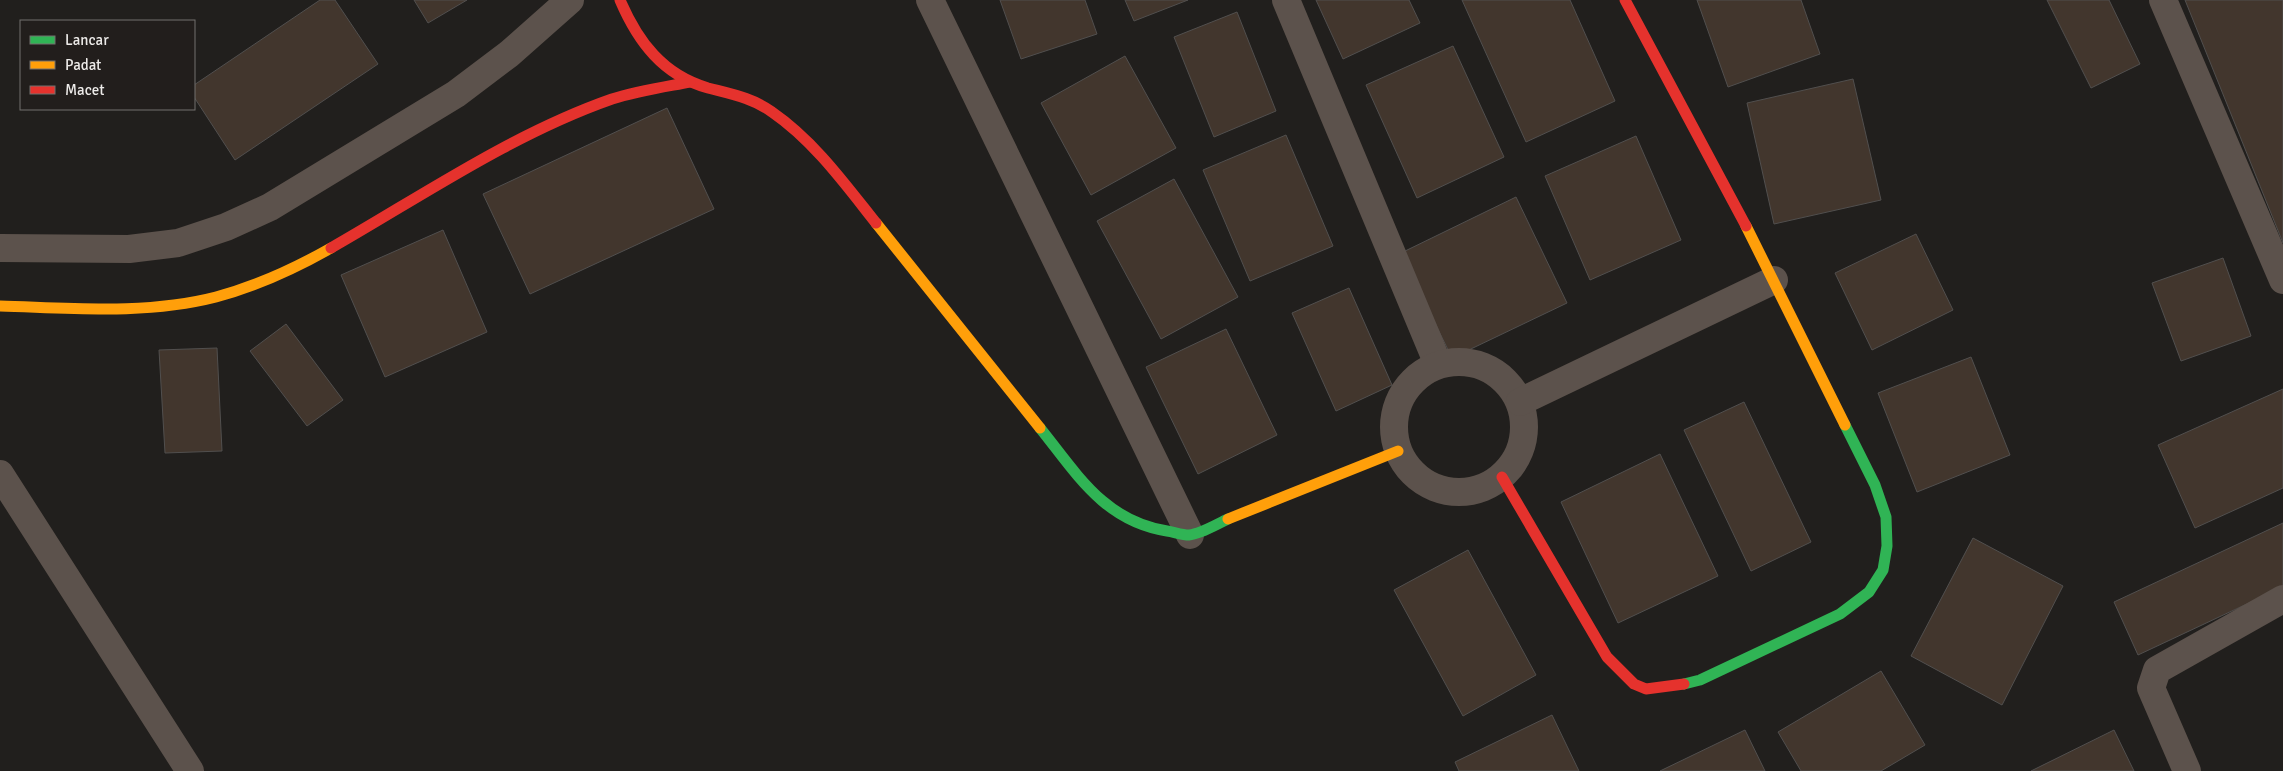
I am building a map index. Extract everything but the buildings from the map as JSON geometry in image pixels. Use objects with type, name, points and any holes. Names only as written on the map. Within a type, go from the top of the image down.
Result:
[{"type":"street","points":[[0,248],[129,249],[178,243],[226,227],[270,207],[456,94],[509,54],[570,0]]},
{"type":"street","points":[[620,0],[641,41],[663,65],[690,82],[734,93],[764,106],[795,130],[832,168],[1088,488],[1110,509],[1128,520],[1148,528],[1190,535],[1398,451]]},
{"type":"street","points":[[930,0],[1190,535]]},
{"type":"street","points":[[1286,0],[1438,364]]},
{"type":"street","points":[[1502,477],[1606,657],[1622,674],[1646,689],[1674,687],[1700,680],[1840,614],[1869,592],[1883,570],[1887,546],[1886,518],[1876,485],[1774,280],[1624,0]]},
{"type":"street","points":[[2163,0],[2283,280]]},
{"type":"street","points":[[0,306],[139,308],[193,304],[243,289],[293,270],[485,159],[548,126],[612,99],[649,89],[690,82]]},
{"type":"street","points":[[1520,402],[1774,280]]},
{"type":"street","points":[[1463,361],[1487,367],[1507,381],[1520,402],[1525,429],[1519,456],[1502,477],[1481,489],[1456,493],[1432,486],[1412,472],[1398,451],[1393,425],[1399,399],[1416,377],[1438,364],[1463,361]]},
{"type":"street","points":[[0,474],[190,771]]},
{"type":"street","points":[[2187,771],[2151,688],[2158,670],[2283,599]]},
{"type":"traffic: fast","points":[[1684,684],[1700,680],[1840,614],[1869,592],[1883,570],[1887,546],[1886,517],[1875,485],[1845,425]]},
{"type":"traffic: fast","points":[[1040,428],[1094,493],[1126,517],[1145,526],[1189,535],[1204,531],[1228,519]]},
{"type":"traffic: slow","points":[[876,223],[1040,428]]},
{"type":"traffic: slow","points":[[1746,226],[1845,425]]},
{"type":"traffic: slow","points":[[0,306],[108,309],[190,303],[231,293],[261,282],[331,248]]},
{"type":"traffic: slow","points":[[1228,519],[1398,451]]},
{"type":"traffic: jam","points":[[620,0],[635,30],[665,66],[692,82],[765,107],[787,123],[802,136],[841,178],[876,223]]},
{"type":"traffic: jam","points":[[1625,0],[1746,226]]},
{"type":"traffic: jam","points":[[331,248],[468,167],[575,113],[612,99],[641,91],[690,82]]},
{"type":"traffic: jam","points":[[1502,477],[1607,657],[1634,684],[1646,689],[1684,684]]}]
